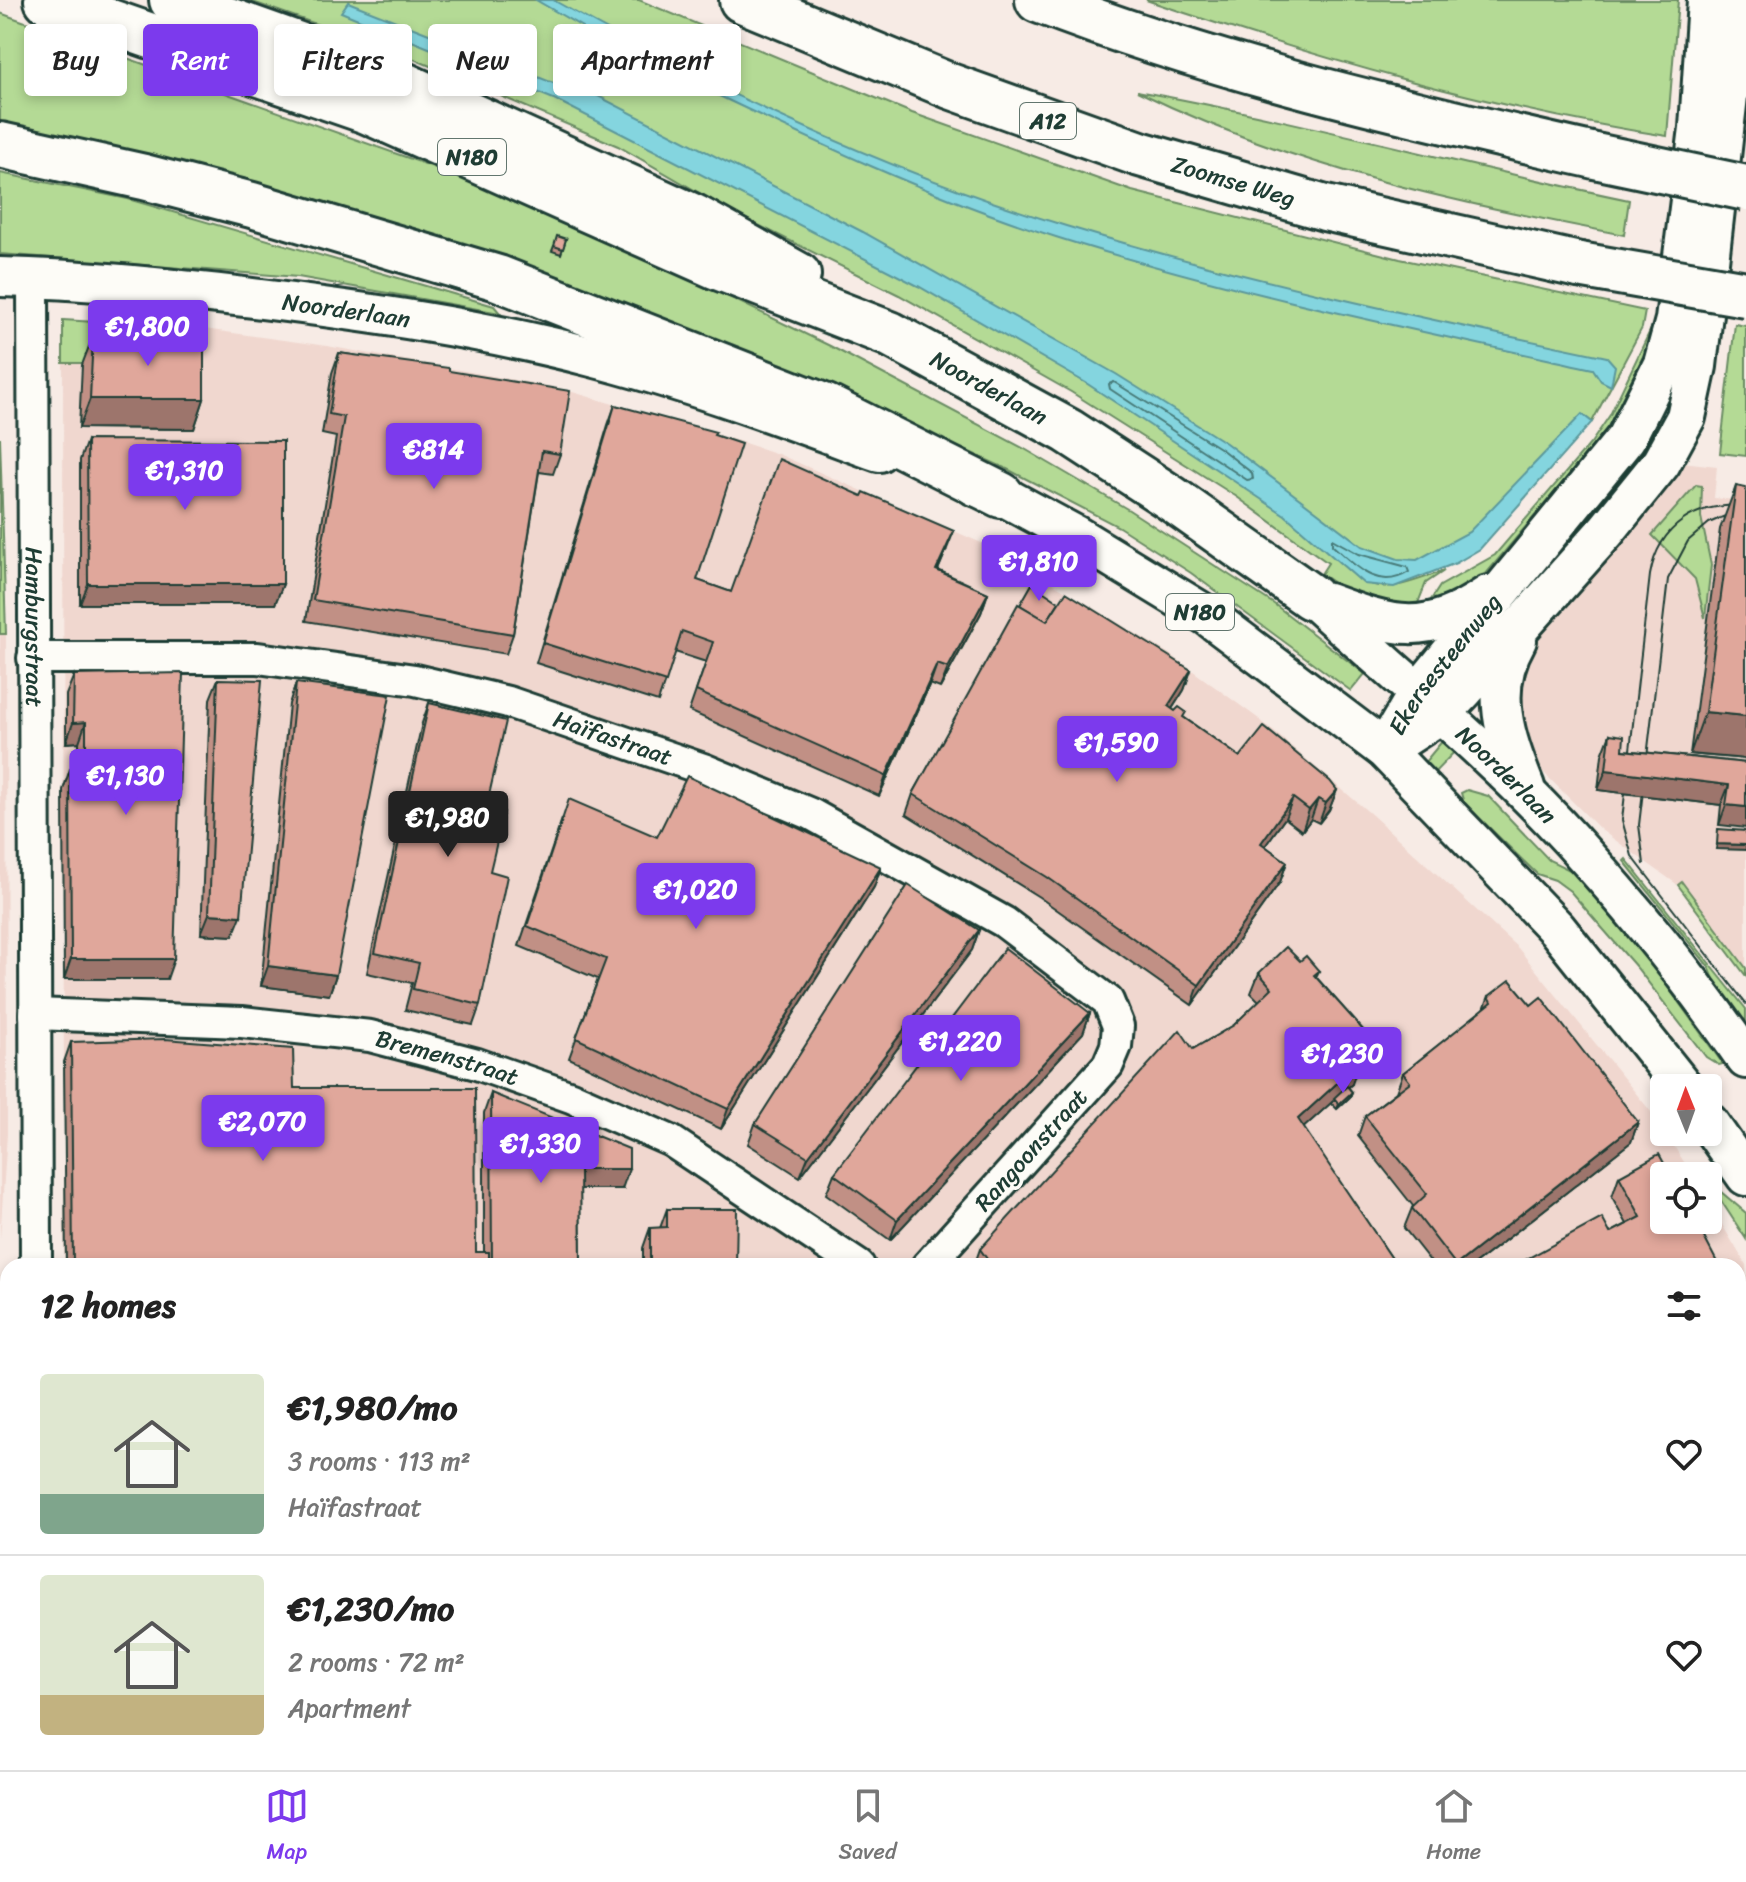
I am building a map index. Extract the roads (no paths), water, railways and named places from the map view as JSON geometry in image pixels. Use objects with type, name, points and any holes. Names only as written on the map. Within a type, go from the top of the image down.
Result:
[{"type":"highway","name":"Noorderlaan","points":[[47,0],[367,111],[715,266],[890,334],[1068,431],[1171,498],[1311,597]]},
{"type":"highway","points":[[172,0],[380,74],[571,160],[774,260],[890,334]]},
{"type":"highway","name":"Zoomse Weg","points":[[742,0],[950,86],[1140,154],[1325,208],[1579,265],[1746,294]]},
{"type":"highway","points":[[1038,0],[1109,28],[1366,104],[1746,188]]},
{"type":"highway","points":[[0,145],[252,205],[498,278],[826,407],[1001,495]]},
{"type":"main road","name":"Ekersesteenweg","points":[[1430,703],[1502,586],[1626,438],[1663,364],[1675,320],[1697,143],[1707,0]]},
{"type":"main road","name":"Ekersesteenweg","points":[[1385,750],[1430,703],[1530,616],[1661,463],[1686,417],[1705,314],[1739,0]]},
{"type":"main road","name":"Noorderlaan","points":[[16,277],[152,286],[289,302],[412,318],[519,339],[693,385],[1001,495],[1075,535],[1208,616],[1385,750],[1557,929],[1673,1074]]},
{"type":"main road","points":[[1311,597],[1381,622],[1410,627],[1452,616],[1502,586]]},
{"type":"main road","name":"Noorderlaan","points":[[1311,597],[1430,703],[1573,841],[1711,1008],[1746,1059]]},
{"type":"main road","points":[[1529,797],[1507,742],[1500,700],[1508,655],[1530,616]]},
{"type":"main road","points":[[1722,1142],[1746,1176]]},
{"type":"street","name":"Hamburgstraat","points":[[16,277],[33,658],[36,1258]]},
{"type":"street","name":"Haïfastraat","points":[[33,658],[258,658],[415,680],[508,702],[605,733],[811,814],[912,869],[1004,922],[1081,979],[1108,1001],[1118,1026]]},
{"type":"street","name":"Bremenstraat","points":[[35,1014],[242,1022],[370,1036],[477,1064],[571,1097],[671,1141],[847,1258]]},
{"type":"street","name":"Rangoonstraat","points":[[934,1258],[1108,1065],[1116,1046],[1118,1026]]},
{"type":"water","points":[[536,0],[553,0],[597,24],[577,24]]},
{"type":"water","points":[[348,2],[404,24],[370,24],[341,12]]},
{"type":"water","points":[[412,27],[428,34],[428,48],[412,41]]},
{"type":"water","points":[[537,77],[553,83],[553,96],[598,96],[863,232],[1116,374],[1226,443],[1362,546],[1398,559],[1417,560],[1469,532],[1582,414],[1592,422],[1480,549],[1456,563],[1394,587],[1364,584],[1285,515],[1086,383],[918,286],[537,92]]},
{"type":"water","points":[[720,96],[737,96],[934,181],[1133,246],[1403,313],[1607,357],[1615,366],[1611,386],[1601,381],[1593,369],[1257,293],[1059,238],[942,196]]},
{"type":"tram line","points":[[1746,506],[1712,508],[1683,520],[1671,530],[1655,558],[1650,575],[1622,820],[1632,856],[1746,1004]]},
{"type":"tram line","points":[[1644,864],[1639,825],[1668,579],[1688,541],[1709,523],[1739,510]]}]
